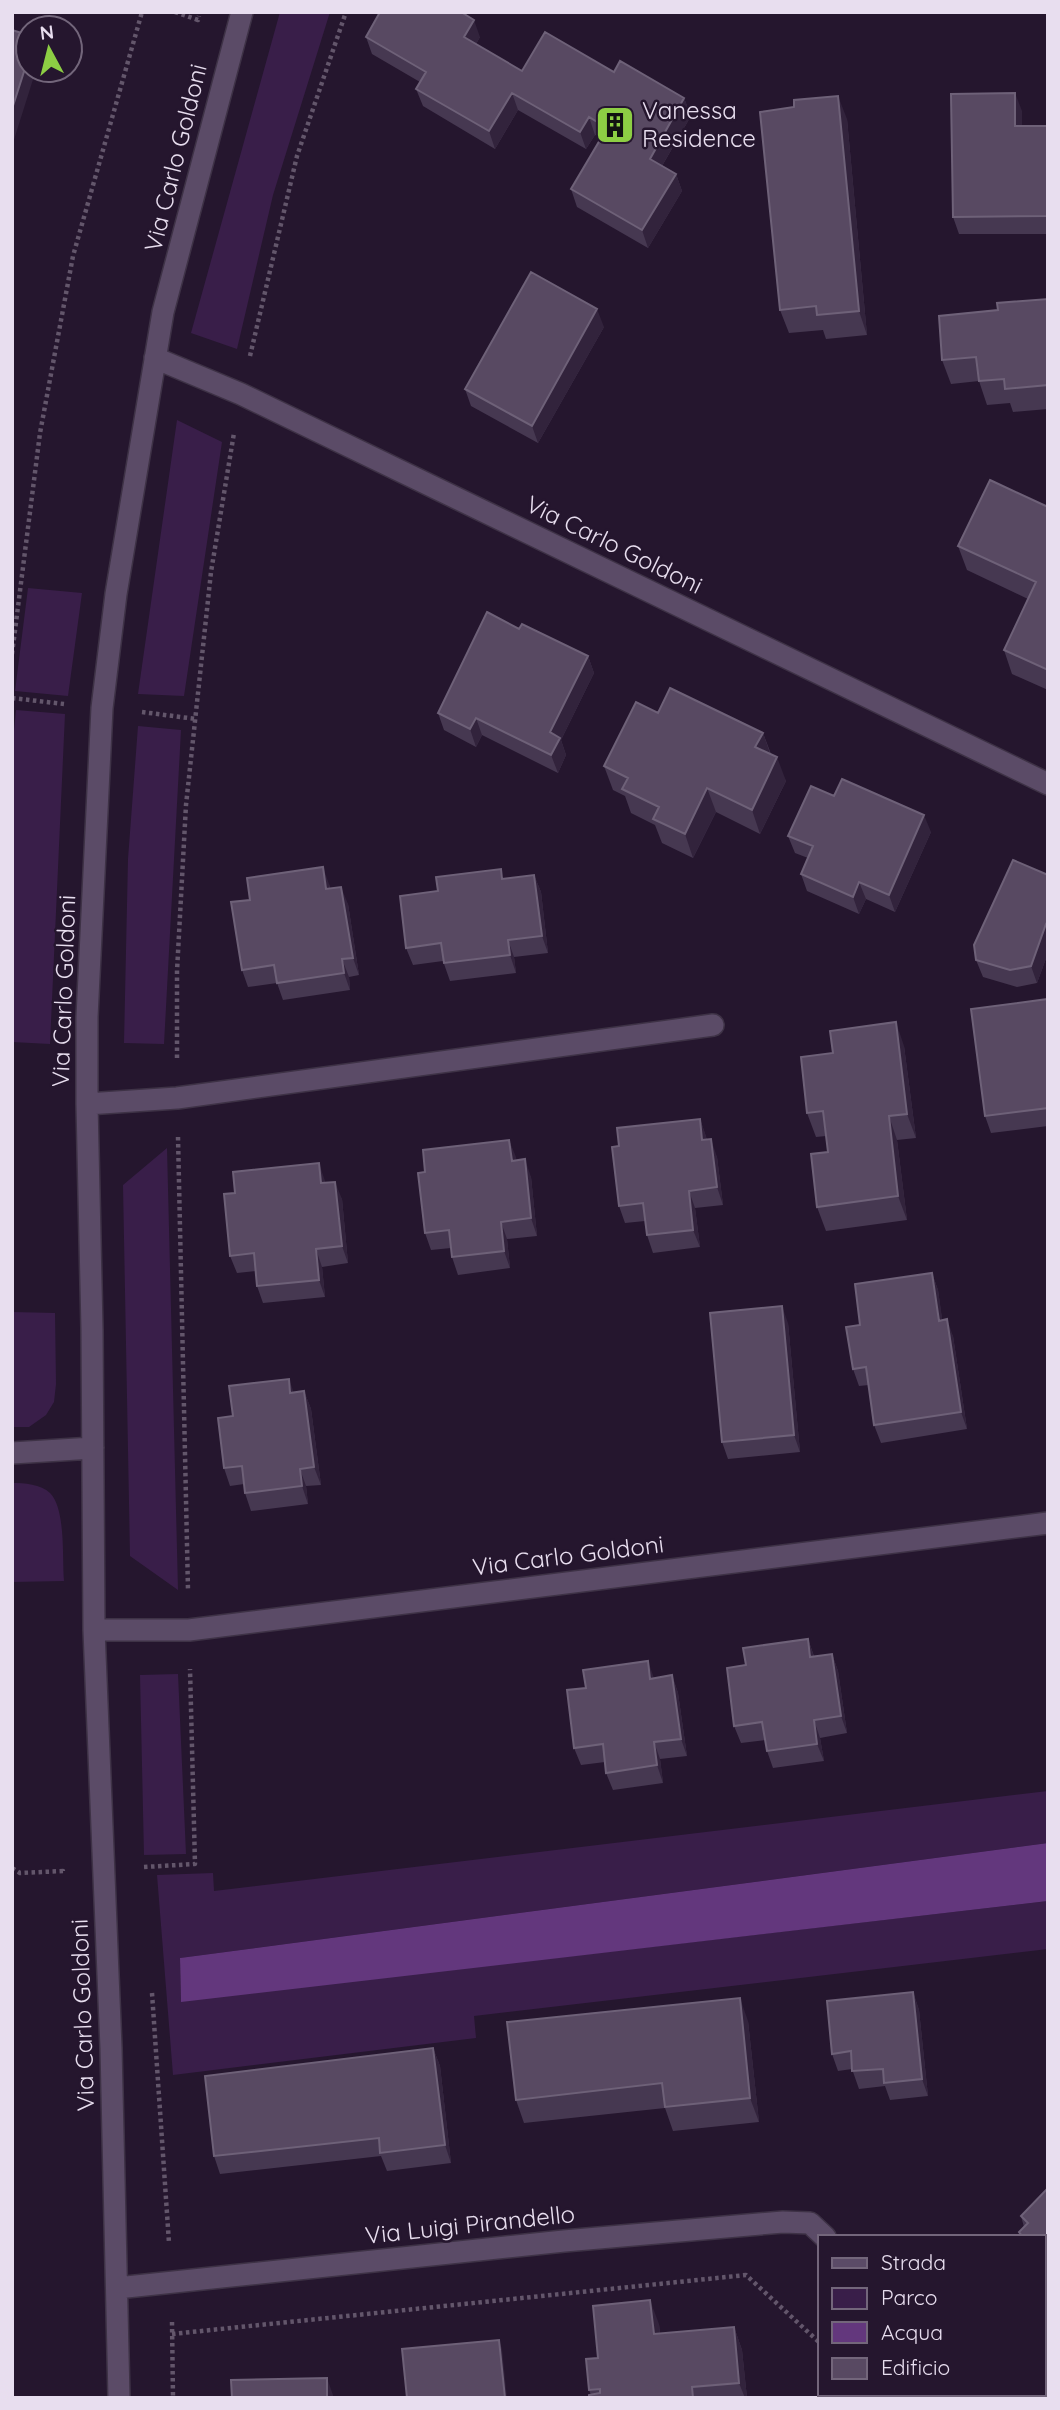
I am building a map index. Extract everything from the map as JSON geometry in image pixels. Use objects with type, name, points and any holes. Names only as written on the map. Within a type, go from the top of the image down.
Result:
[{"type":"street","name":"Via Carlo Goldoni","points":[[119,2398],[111,2048],[94,1630],[87,1017],[103,708],[116,594],[163,312],[242,12]]},
{"type":"street","name":"Via Carlo Goldoni","points":[[155,358],[241,394],[1048,784]]},
{"type":"street","points":[[87,1104],[177,1098],[713,1025]]},
{"type":"street","points":[[12,1453],[93,1448]]},
{"type":"street","name":"Via Carlo Goldoni","points":[[94,1630],[188,1630],[1048,1523]]},
{"type":"street","name":"Via Luigi Pirandello","points":[[117,2288],[564,2241],[783,2222],[810,2223],[823,2235]]},
{"type":"path","points":[[12,654],[40,433],[73,256],[142,12]]},
{"type":"path","points":[[175,12],[198,20],[200,12]]},
{"type":"path","points":[[144,1881],[143,1867],[195,1864],[177,1098],[177,971],[186,805],[211,572],[241,394],[297,156],[346,12]]},
{"type":"path","points":[[12,698],[72,705]]},
{"type":"path","points":[[134,712],[196,719]]},
{"type":"path","points":[[152,1992],[172,2283],[173,2398]]},
{"type":"path","points":[[172,2334],[746,2275],[818,2341]]},
{"type":"green space","points":[[280,12],[330,12],[273,195],[237,349],[191,333]]},
{"type":"green space","points":[[177,420],[222,442],[184,696],[138,694]]},
{"type":"green space","points":[[28,588],[82,593],[68,696],[15,691]]},
{"type":"green space","points":[[16,710],[65,714],[50,1044],[12,1042],[12,751]]},
{"type":"green space","points":[[138,726],[181,730],[164,1044],[124,1043],[128,859]]},
{"type":"green space","points":[[167,1148],[178,1590],[130,1556],[123,1185]]},
{"type":"green space","points":[[12,1312],[55,1313],[54,1402],[46,1415],[29,1427],[12,1427]]},
{"type":"green space","points":[[12,1483],[42,1488],[55,1500],[61,1522],[64,1581],[12,1582]]},
{"type":"green space","points":[[178,1674],[186,1854],[144,1855],[140,1675]]},
{"type":"green space","points":[[1048,1791],[1048,1843],[180,1958],[181,2001],[1048,1901],[1048,1949],[474,2016],[476,2038],[173,2075],[157,1875],[213,1873],[214,1891]]},
{"type":"water","points":[[1048,1843],[1048,1901],[181,2002],[180,1958]]},
{"type":"building","name":"Vanessa Residence","points":[[380,12],[461,12],[474,20],[464,37],[522,71],[545,32],[614,72],[620,61],[684,98],[650,159],[676,174],[642,230],[571,189],[607,128],[589,117],[580,132],[512,93],[489,131],[416,89],[426,72],[366,37]]},
{"type":"building","points":[[12,30],[14,84],[20,84],[12,109]]},
{"type":"building","points":[[1015,93],[1015,126],[1048,126],[1048,216],[953,217],[951,94]]},
{"type":"building","points":[[838,96],[859,311],[817,315],[816,306],[780,310],[760,112],[794,107],[794,100]]},
{"type":"building","points":[[531,272],[597,309],[532,426],[465,389]]},
{"type":"building","points":[[1048,299],[1048,385],[1005,389],[1004,379],[979,381],[976,357],[942,360],[939,316],[998,310],[997,303]]},
{"type":"building","points":[[990,480],[1048,507],[1048,670],[1004,650],[1036,582],[958,546]]},
{"type":"building","points":[[487,612],[519,629],[522,624],[588,656],[550,732],[560,738],[551,755],[476,718],[470,729],[438,713]]},
{"type":"building","points":[[670,688],[763,733],[755,747],[777,757],[752,810],[707,788],[685,834],[653,819],[659,807],[622,789],[628,778],[604,766],[636,702],[658,713]]},
{"type":"building","points":[[842,779],[924,815],[889,895],[859,882],[853,897],[801,874],[813,846],[788,836],[811,786],[834,796]]},
{"type":"building","points":[[1013,860],[1048,875],[1048,925],[1046,924],[1031,966],[1010,970],[976,960],[974,945]]},
{"type":"building","points":[[323,867],[326,889],[341,887],[353,958],[342,959],[344,973],[277,983],[274,965],[242,970],[231,902],[250,900],[247,878]]},
{"type":"building","points":[[501,869],[502,879],[534,875],[542,936],[508,940],[510,955],[444,963],[441,943],[406,948],[400,896],[438,891],[436,877]]},
{"type":"building","points":[[1048,999],[1048,1108],[985,1116],[971,1009]]},
{"type":"building","points":[[896,1022],[907,1114],[889,1116],[898,1196],[817,1207],[811,1154],[828,1152],[823,1111],[807,1113],[801,1057],[833,1053],[830,1031]]},
{"type":"building","points":[[700,1119],[702,1140],[711,1139],[717,1187],[689,1191],[693,1230],[647,1235],[643,1203],[619,1206],[612,1147],[619,1146],[617,1128]]},
{"type":"building","points":[[509,1140],[512,1161],[525,1159],[531,1218],[501,1222],[504,1251],[452,1257],[449,1230],[425,1233],[418,1173],[425,1172],[423,1150]]},
{"type":"building","points":[[319,1163],[321,1183],[335,1182],[342,1246],[316,1249],[319,1280],[257,1286],[254,1253],[230,1256],[224,1194],[235,1193],[233,1172]]},
{"type":"building","points":[[932,1273],[939,1321],[947,1319],[961,1412],[874,1425],[866,1367],[853,1369],[846,1327],[860,1325],[855,1284]]},
{"type":"building","points":[[782,1306],[794,1435],[722,1442],[710,1313]]},
{"type":"building","points":[[289,1379],[290,1393],[304,1391],[314,1467],[300,1469],[302,1486],[245,1493],[242,1466],[224,1468],[218,1418],[233,1416],[229,1386]]},
{"type":"building","points":[[808,1639],[810,1657],[832,1654],[841,1716],[814,1720],[817,1744],[767,1751],[762,1722],[734,1726],[727,1668],[746,1665],[743,1648]]},
{"type":"building","points":[[648,1661],[650,1679],[672,1675],[681,1739],[654,1742],[657,1765],[606,1773],[603,1744],[574,1748],[567,1690],[586,1688],[583,1670]]},
{"type":"building","points":[[913,1992],[922,2079],[884,2083],[883,2069],[852,2071],[851,2051],[832,2054],[827,2001]]},
{"type":"building","points":[[740,1998],[750,2098],[665,2107],[662,2083],[516,2100],[507,2022]]},
{"type":"building","points":[[433,2048],[445,2145],[380,2153],[379,2138],[214,2156],[205,2076]]},
{"type":"building","points":[[1048,2188],[1048,2272],[1046,2235],[1021,2235],[1019,2232],[1028,2223],[1021,2216]]},
{"type":"building","points":[[650,2300],[654,2334],[734,2327],[739,2383],[692,2387],[693,2398],[589,2398],[589,2395],[600,2393],[600,2389],[589,2390],[586,2359],[598,2358],[593,2306]]},
{"type":"building","points":[[499,2340],[505,2398],[407,2398],[402,2349]]},
{"type":"building","points":[[327,2378],[327,2398],[232,2398],[231,2380]]},
{"type":"place","name":"Vanessa Residence","points":[[615,125]]}]
